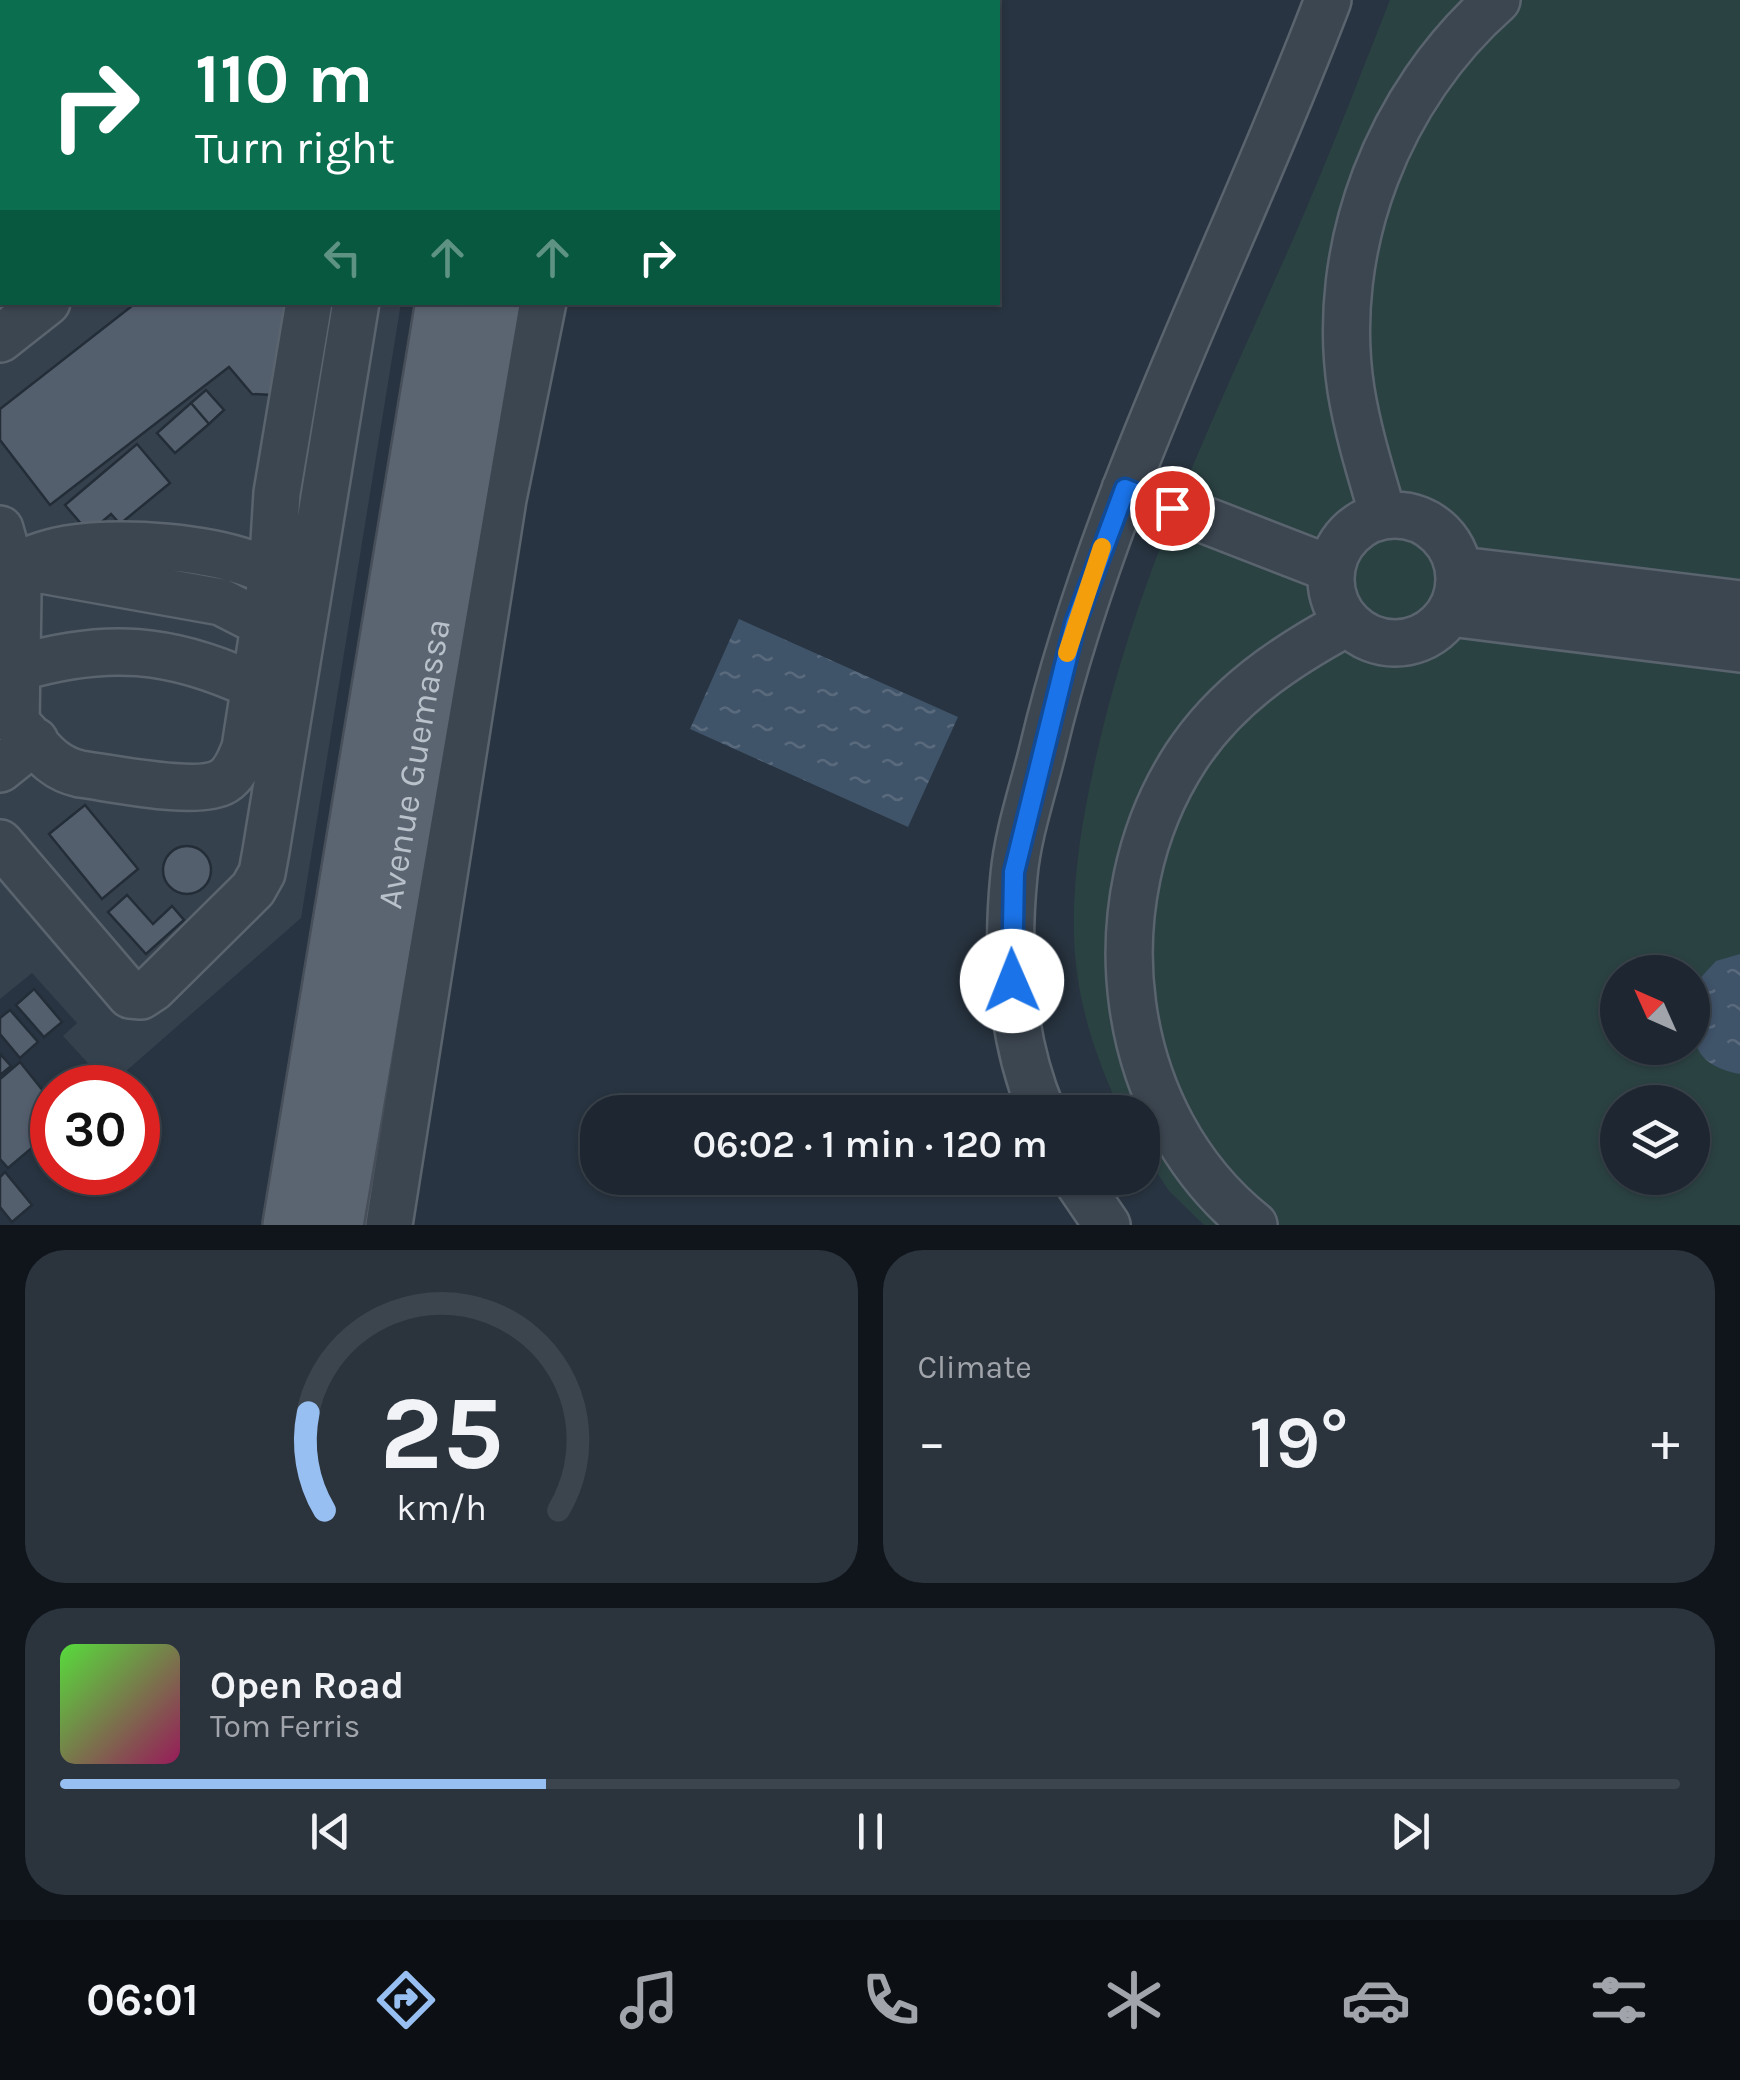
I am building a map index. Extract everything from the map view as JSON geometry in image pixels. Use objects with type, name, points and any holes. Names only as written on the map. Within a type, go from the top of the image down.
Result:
[{"type":"main road","name":"Avenue Guemassa","points":[[295,1205],[444,305]]},
{"type":"main road","name":"Avenue Guemassa","points":[[335,1225],[491,305]]},
{"type":"street","points":[[1036,1095],[1017,1036],[1010,954],[1014,872],[1075,624],[1132,475],[1328,0]]},
{"type":"street","points":[[1382,515],[1350,387],[1348,310],[1363,214],[1382,160],[1408,108],[1440,60],[1497,0]]},
{"type":"street","points":[[0,340],[42,305]]},
{"type":"street","points":[[9,872],[120,988],[142,996],[242,902],[262,873],[264,624],[272,574],[277,493],[308,305]]},
{"type":"street","points":[[6,548],[20,618],[16,723],[45,758],[61,770],[202,788],[222,782],[238,768],[266,698],[355,305]]},
{"type":"street","name":"Avenue Guemassa","points":[[390,1225],[504,499],[542,305]]},
{"type":"street","points":[[1132,475],[1335,557]]},
{"type":"street","points":[[1404,514],[1433,526],[1454,550],[1460,570],[1459,592],[1450,614],[1437,628],[1401,644],[1381,642],[1347,623],[1336,607],[1335,557],[1351,532],[1382,515],[1404,514]]},
{"type":"street","points":[[6,548],[56,551],[118,545],[230,558],[272,574]]},
{"type":"street","points":[[6,548],[205,598],[236,608],[264,624]]},
{"type":"street","points":[[1460,570],[1740,604]]},
{"type":"street","points":[[1450,614],[1740,650]]},
{"type":"street","points":[[1254,1225],[1190,1157],[1156,1096],[1135,1028],[1127,958],[1133,888],[1153,820],[1186,757],[1219,716],[1285,657],[1347,623]]},
{"type":"street","points":[[18,668],[67,653],[131,651],[194,662],[266,698]]},
{"type":"street","points":[[0,769],[35,742]]},
{"type":"street","points":[[1087,1195],[1107,1225]]},
{"type":"street","points":[[260,1225],[295,1205]]},
{"type":"shaded area","points":[[0,305],[401,305],[301,918],[133,1065],[90,1065],[63,1036],[77,1023],[32,973],[0,999]]},
{"type":"green space","points":[[1390,0],[1740,0],[1740,1225],[1204,1225],[1160,1177],[1160,1095],[1114,1095],[1081,995],[1074,931],[1078,859],[1094,766],[1129,638],[1173,515],[1308,205]]},
{"type":"water","points":[[739,619],[958,717],[908,827],[690,729]]},
{"type":"water","points":[[1740,954],[1740,1074],[1710,1063],[1710,968],[1716,961]]},
{"type":"building","points":[[133,305],[288,305],[273,395],[252,394],[229,367],[50,505],[0,440],[0,409]]},
{"type":"building","points":[[206,390],[224,410],[209,424],[191,403]]},
{"type":"building","points":[[191,403],[209,424],[175,453],[157,433]]},
{"type":"building","points":[[137,444],[170,483],[120,524],[111,514],[89,533],[65,505]]},
{"type":"building","points":[[85,805],[138,869],[102,899],[49,834]]},
{"type":"building","points":[[187,846],[204,853],[211,870],[204,887],[187,894],[170,887],[163,870],[170,853]]},
{"type":"building","points":[[127,895],[153,924],[172,906],[184,920],[146,954],[108,912]]},
{"type":"building","points":[[34,989],[62,1022],[44,1037],[16,1005]]},
{"type":"building","points":[[10,1010],[38,1042],[20,1058],[0,1034],[0,1018]]},
{"type":"building","points":[[0,1054],[11,1066],[0,1075]]},
{"type":"building","points":[[20,1062],[30,1074],[30,1150],[8,1168],[0,1159],[0,1079]]},
{"type":"building","points":[[5,1172],[32,1205],[12,1222],[0,1207],[0,1177]]},
{"type":"slow traffic","points":[[1067,653],[1102,547]]},
{"type":"route","points":[[1012,981],[1014,872],[1075,624],[1125,489],[1172,508]]}]
